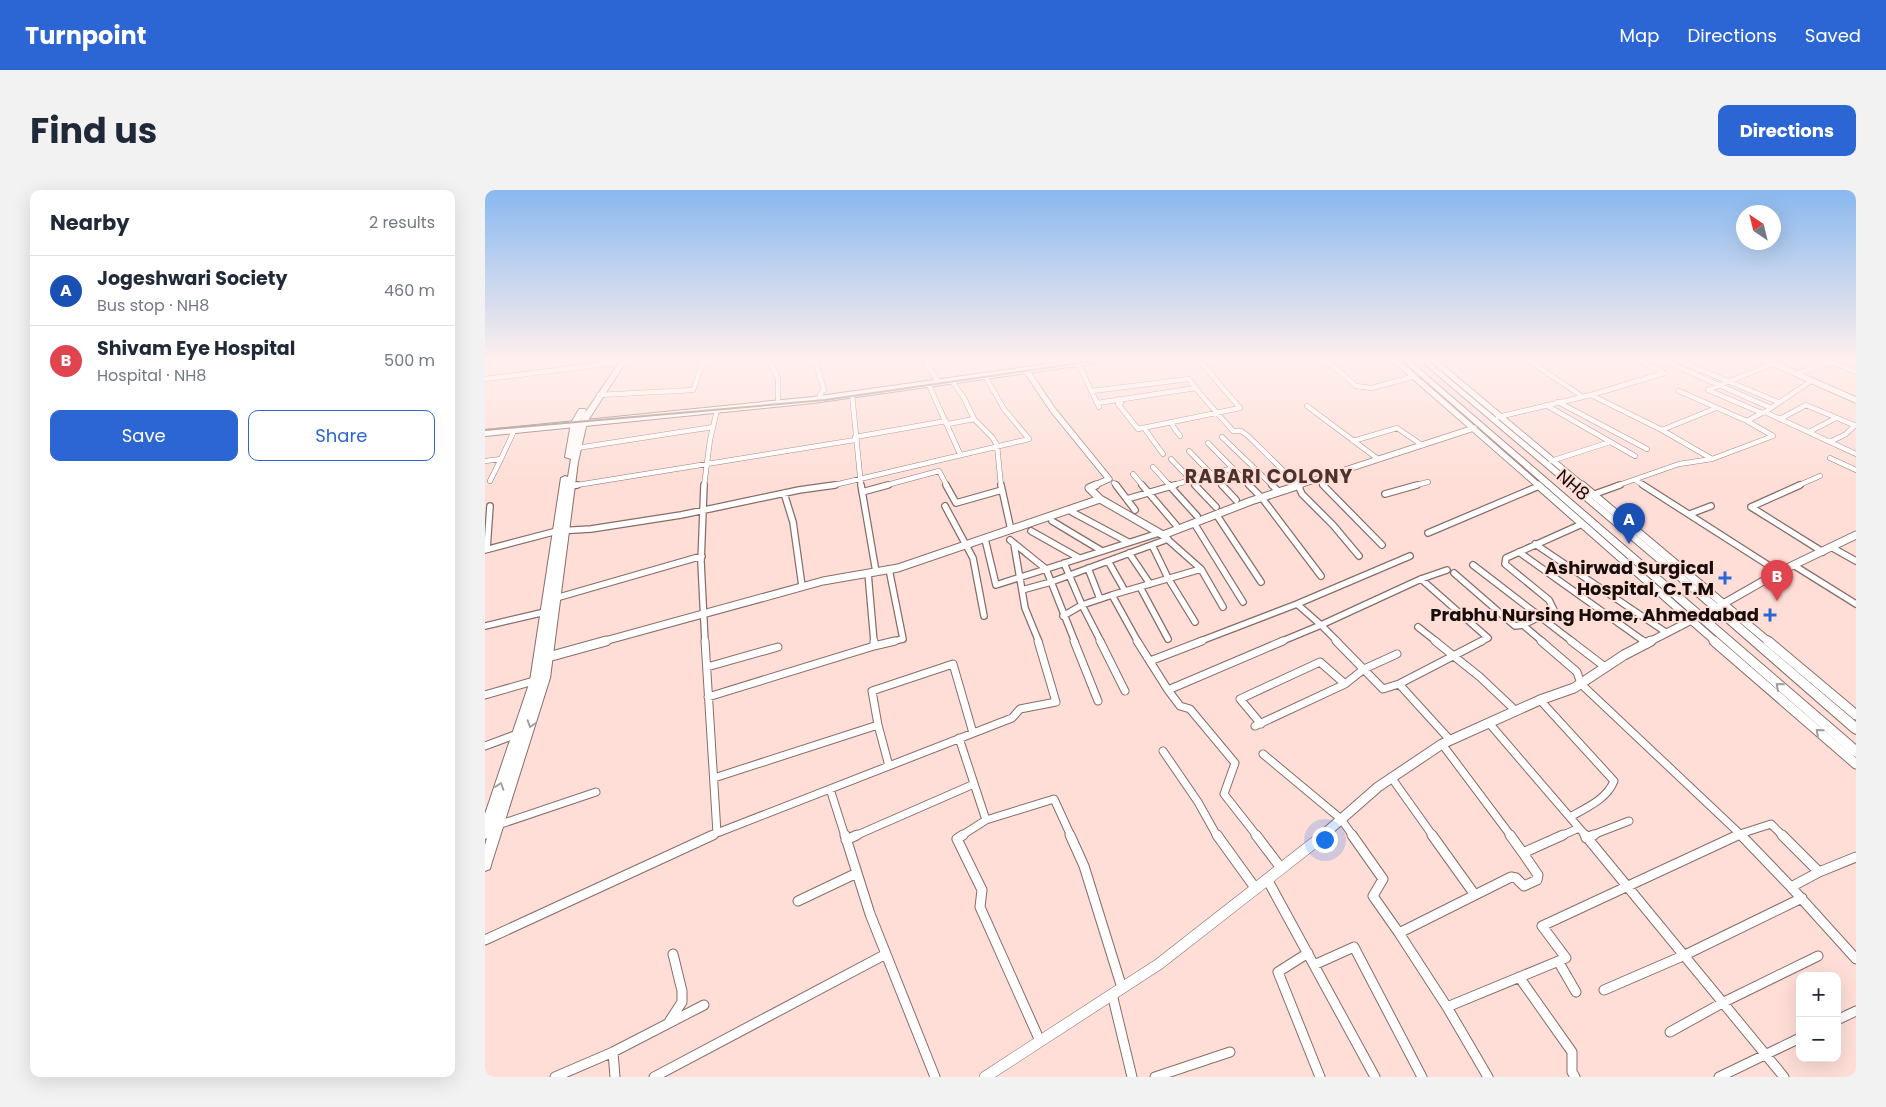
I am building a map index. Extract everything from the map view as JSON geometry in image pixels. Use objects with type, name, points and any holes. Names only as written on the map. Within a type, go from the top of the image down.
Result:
[{"type":"main road","points":[[485,866],[548,657],[556,598],[561,531],[579,421],[593,401]]},
{"type":"main road","points":[[485,833],[517,734],[540,680],[545,612],[571,486],[579,421],[594,401]]},
{"type":"main road","points":[[485,433],[757,401]]},
{"type":"main road","points":[[485,429],[717,410],[790,401]]},
{"type":"main road","name":"NH8","points":[[1451,401],[1694,618],[1856,752]]},
{"type":"main road","name":"NH8","points":[[1472,401],[1664,563],[1719,606],[1856,729]]},
{"type":"street","points":[[853,401],[855,438],[872,572],[874,646]]},
{"type":"street","points":[[936,401],[961,454]]},
{"type":"street","points":[[966,401],[974,419],[993,437],[997,445],[1002,490],[1011,530]]},
{"type":"street","points":[[490,506],[486,550],[561,531],[701,510],[785,493],[827,487],[997,445],[1029,439],[1011,420],[998,401]]},
{"type":"street","points":[[1047,401],[1109,479],[1089,488],[1100,499],[1163,536],[1201,569],[1223,607]]},
{"type":"street","points":[[1096,401],[1098,405],[1111,401]]},
{"type":"street","points":[[1120,401],[1121,403],[1117,404],[1138,429],[1239,408],[1233,401]]},
{"type":"street","points":[[1204,401],[1217,412],[1233,431],[1241,431],[1247,435],[1298,485],[1302,494],[1333,525],[1359,556]]},
{"type":"street","points":[[1444,401],[1582,524],[1694,618],[1856,764]]},
{"type":"street","points":[[1480,401],[1592,495],[1719,606],[1856,715]]},
{"type":"street","points":[[1604,401],[1663,430],[1712,459]]},
{"type":"street","points":[[1592,495],[1679,464],[1712,459],[1773,436],[1747,421],[1702,401]]},
{"type":"street","points":[[1735,401],[1780,419],[1856,454]]},
{"type":"street","points":[[1756,401],[1771,408]]},
{"type":"street","points":[[1498,417],[1558,402],[1647,449]]},
{"type":"street","points":[[1747,421],[1763,413],[1778,402]]},
{"type":"street","points":[[1546,405],[1635,456]]},
{"type":"street","points":[[1780,419],[1806,405],[1856,426],[1846,434],[1829,442]]},
{"type":"street","points":[[1307,406],[1378,459]]},
{"type":"street","points":[[1663,430],[1716,408]]},
{"type":"street","points":[[717,410],[708,444],[701,510],[703,613],[717,833]]},
{"type":"street","points":[[1809,432],[1837,418]]},
{"type":"street","points":[[571,486],[706,462],[974,419]]},
{"type":"street","points":[[1170,422],[1180,436]]},
{"type":"street","points":[[577,448],[713,427]]},
{"type":"street","points":[[1145,428],[1163,454]]},
{"type":"street","points":[[1353,441],[1397,428],[1422,445]]},
{"type":"street","points":[[1022,590],[1051,582],[1152,545],[1163,536],[1216,511],[1263,498],[1474,428]]},
{"type":"street","points":[[491,481],[513,433]]},
{"type":"street","points":[[1222,437],[1279,492]]},
{"type":"street","points":[[1551,461],[1610,442]]},
{"type":"street","points":[[1207,443],[1263,498],[1321,576]]},
{"type":"street","points":[[1189,451],[1236,500]]},
{"type":"street","points":[[1830,458],[1856,470]]},
{"type":"street","points":[[485,461],[501,459]]},
{"type":"street","points":[[1171,459],[1216,511],[1261,582]]},
{"type":"street","points":[[1153,467],[1196,520],[1243,602]]},
{"type":"street","points":[[1127,499],[1233,468]]},
{"type":"street","points":[[862,492],[939,471],[956,503],[1002,490]]},
{"type":"street","points":[[1133,474],[1176,525]]},
{"type":"street","points":[[1820,476],[1751,507],[1823,552]]},
{"type":"street","points":[[1319,479],[1382,545]]},
{"type":"street","points":[[1635,480],[1779,572]]},
{"type":"street","points":[[1114,482],[1135,510]]},
{"type":"street","points":[[1385,494],[1428,482]]},
{"type":"street","points":[[1428,533],[1539,486]]},
{"type":"street","points":[[785,493],[793,522],[802,586]]},
{"type":"street","points":[[548,657],[802,586],[889,569],[968,545],[1100,499]]},
{"type":"street","points":[[945,506],[956,530],[968,545],[973,558],[984,616]]},
{"type":"street","points":[[1690,514],[1711,506]]},
{"type":"street","points":[[1073,512],[1128,542]]},
{"type":"street","points":[[1052,521],[1102,551]]},
{"type":"street","points":[[1454,572],[1515,626],[1523,625],[1553,610],[1553,604],[1505,564],[1506,558],[1582,524]]},
{"type":"street","points":[[1031,531],[1079,558]]},
{"type":"street","points":[[985,1077],[1159,964],[1281,868],[1391,777],[1446,742],[1581,684],[1605,667],[1694,618],[1779,572],[1795,566],[1856,535]]},
{"type":"street","points":[[985,539],[996,585],[1021,579],[1128,542],[1163,536]]},
{"type":"street","points":[[485,940],[717,833],[1012,718],[1020,709],[1056,702],[1040,646],[1025,608],[1021,579],[1012,542],[1046,569],[1098,701]]},
{"type":"street","points":[[1535,544],[1667,633]]},
{"type":"street","points":[[1152,545],[1168,578],[1195,622]]},
{"type":"street","points":[[1831,547],[1856,561]]},
{"type":"street","points":[[1519,552],[1647,644]]},
{"type":"street","points":[[1129,553],[1150,584]]},
{"type":"street","points":[[556,598],[702,556]]},
{"type":"street","points":[[1150,661],[1297,604],[1410,556]]},
{"type":"street","points":[[1108,561],[1125,591]]},
{"type":"street","points":[[1064,563],[1082,605],[1125,691]]},
{"type":"street","points":[[1473,565],[1605,667]]},
{"type":"street","points":[[1795,566],[1856,604]]},
{"type":"street","points":[[1088,568],[1100,599]]},
{"type":"street","points":[[708,697],[874,646],[903,639],[889,569]]},
{"type":"street","points":[[1063,616],[1082,605],[1201,569]]},
{"type":"street","points":[[1168,690],[1321,625],[1421,579],[1447,570]]},
{"type":"street","points":[[1297,604],[1321,625],[1383,689],[1399,684],[1488,638],[1421,579]]},
{"type":"street","points":[[1140,587],[1169,639]]},
{"type":"street","points":[[1112,595],[1150,661],[1179,706],[1190,709],[1235,763],[1224,794],[1281,868]]},
{"type":"street","points":[[485,626],[545,612]]},
{"type":"street","points":[[1523,625],[1577,672],[1581,684],[1740,834],[1802,898],[1856,959]]},
{"type":"street","points":[[1418,628],[1480,677],[1516,711]]},
{"type":"street","points":[[707,667],[778,647]]},
{"type":"street","points":[[1345,684],[1320,662],[1240,699],[1258,725],[1345,684],[1364,669],[1397,654]]},
{"type":"street","points":[[889,766],[878,725],[872,691],[953,664],[973,733]]},
{"type":"street","points":[[485,695],[540,680]]},
{"type":"street","points":[[1399,684],[1446,742],[1538,874],[1537,880],[1524,886],[1516,878],[1511,877],[1399,933]]},
{"type":"street","points":[[1540,700],[1614,781],[1613,786],[1594,804],[1570,817]]},
{"type":"street","points":[[1489,723],[1629,887],[1784,1077]]},
{"type":"street","points":[[713,778],[878,725]]},
{"type":"street","points":[[485,746],[517,734]]},
{"type":"street","points":[[959,738],[987,820]]},
{"type":"street","points":[[1163,752],[1198,802],[1220,841],[1256,888]]},
{"type":"street","points":[[1263,754],[1341,819],[1383,879],[1373,896],[1447,1007],[1488,1077]]},
{"type":"street","points":[[1391,777],[1475,895]]},
{"type":"street","points":[[846,840],[974,784]]},
{"type":"street","points":[[830,789],[886,954],[935,1077]]},
{"type":"street","points":[[498,825],[596,792]]},
{"type":"street","points":[[1041,1041],[980,907],[982,890],[957,839],[987,820],[1054,799],[1084,866],[1122,988]]},
{"type":"street","points":[[1586,838],[1629,821]]},
{"type":"street","points":[[1447,1007],[1566,958],[1542,926],[1740,834],[1771,824],[1819,872]]},
{"type":"street","points":[[1523,853],[1579,828]]},
{"type":"street","points":[[1791,888],[1819,872],[1856,857]]},
{"type":"street","points":[[798,901],[857,873]]},
{"type":"street","points":[[1267,879],[1375,1077]]},
{"type":"street","points":[[1604,990],[1685,955],[1802,898]]},
{"type":"street","points":[[1314,964],[1354,947],[1422,1077]]},
{"type":"street","points":[[1308,953],[1278,972],[1320,1077]]},
{"type":"street","points":[[668,1024],[682,1002],[682,991],[673,954]]},
{"type":"street","points":[[654,1077],[886,954]]},
{"type":"street","points":[[1670,1032],[1724,1002],[1818,956]]},
{"type":"street","points":[[1558,961],[1576,992]]},
{"type":"street","points":[[1519,977],[1571,1052],[1572,1072],[1575,1077]]},
{"type":"street","points":[[1112,994],[1132,1077]]},
{"type":"street","points":[[555,1077],[613,1052],[704,1005]]},
{"type":"street","points":[[1841,1018],[1856,1010]]},
{"type":"street","points":[[1719,1077],[1796,1040]]},
{"type":"street","points":[[613,1052],[615,1077]]},
{"type":"street","points":[[1155,1077],[1230,1052]]},
{"type":"railway","points":[[485,430],[809,401]]},
{"type":"place","name":"Jogeshwari Society","points":[[1629,544]]},
{"type":"place","name":"Ashirwad Surgical Hospital, C.T.M","points":[[1725,578]]},
{"type":"place","name":"Shivam Eye Hospital","points":[[1777,601]]},
{"type":"place","name":"Prabhu Nursing Home, Ahmedabad","points":[[1770,615]]},
{"type":"district","name":"RABARI COLONY","points":[[1269,476]]}]
